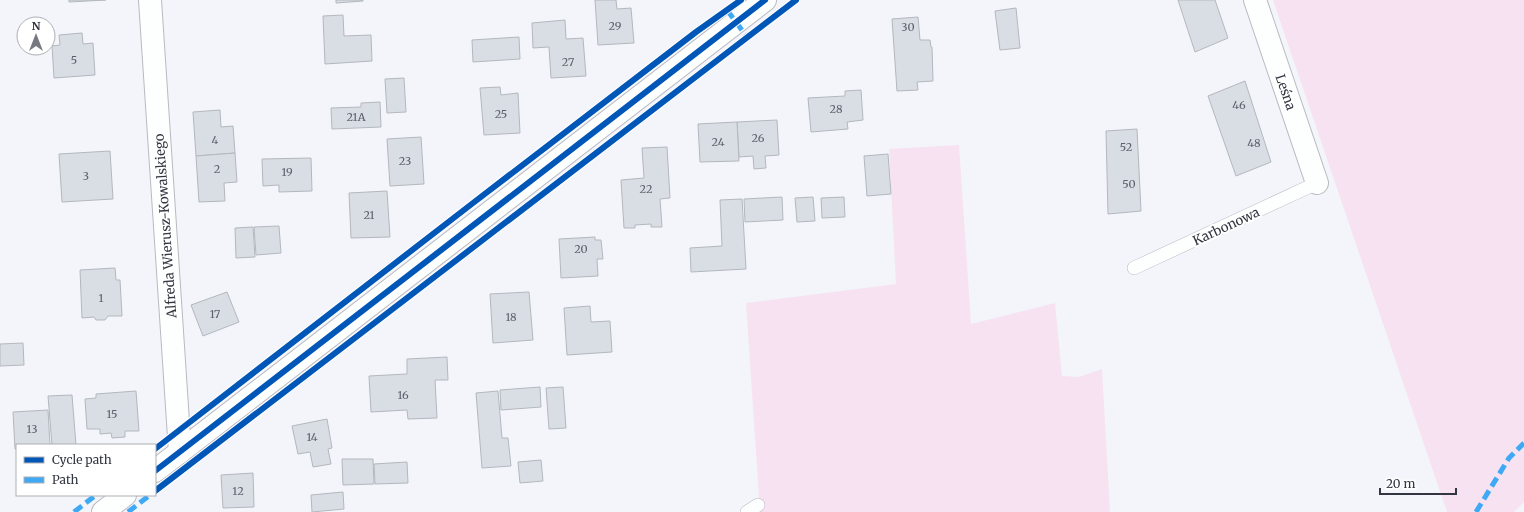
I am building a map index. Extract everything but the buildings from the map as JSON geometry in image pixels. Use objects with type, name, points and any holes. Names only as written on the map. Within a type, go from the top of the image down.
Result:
[{"type":"street","name":"Alfreda Wierusz-Kowalskiego","points":[[150,0],[180,452]]},
{"type":"street","points":[[156,470],[765,0]]},
{"type":"street","name":"Leśna","points":[[1255,0],[1317,183]]},
{"type":"street","points":[[103,512],[124,496]]},
{"type":"lane","name":"Karbonowa","points":[[1134,268],[1317,183]]},
{"type":"shaded area","points":[[1273,0],[1524,0],[1524,502],[1514,512],[1447,512]]},
{"type":"shaded area","points":[[959,145],[971,324],[1055,303],[1062,376],[1079,377],[1102,369],[1110,512],[760,512],[746,303],[896,284],[889,149]]},
{"type":"marked path","points":[[727,10],[747,37]]},
{"type":"marked path","points":[[1476,512],[1509,458],[1524,443]]},
{"type":"marked path","points":[[74,512],[95,496]]},
{"type":"marked path","points":[[128,512],[149,496]]},
{"type":"cycle path","points":[[156,448],[696,32],[741,0]]},
{"type":"cycle path","points":[[156,470],[765,0]]},
{"type":"cycle path","points":[[156,490],[796,0]]}]
